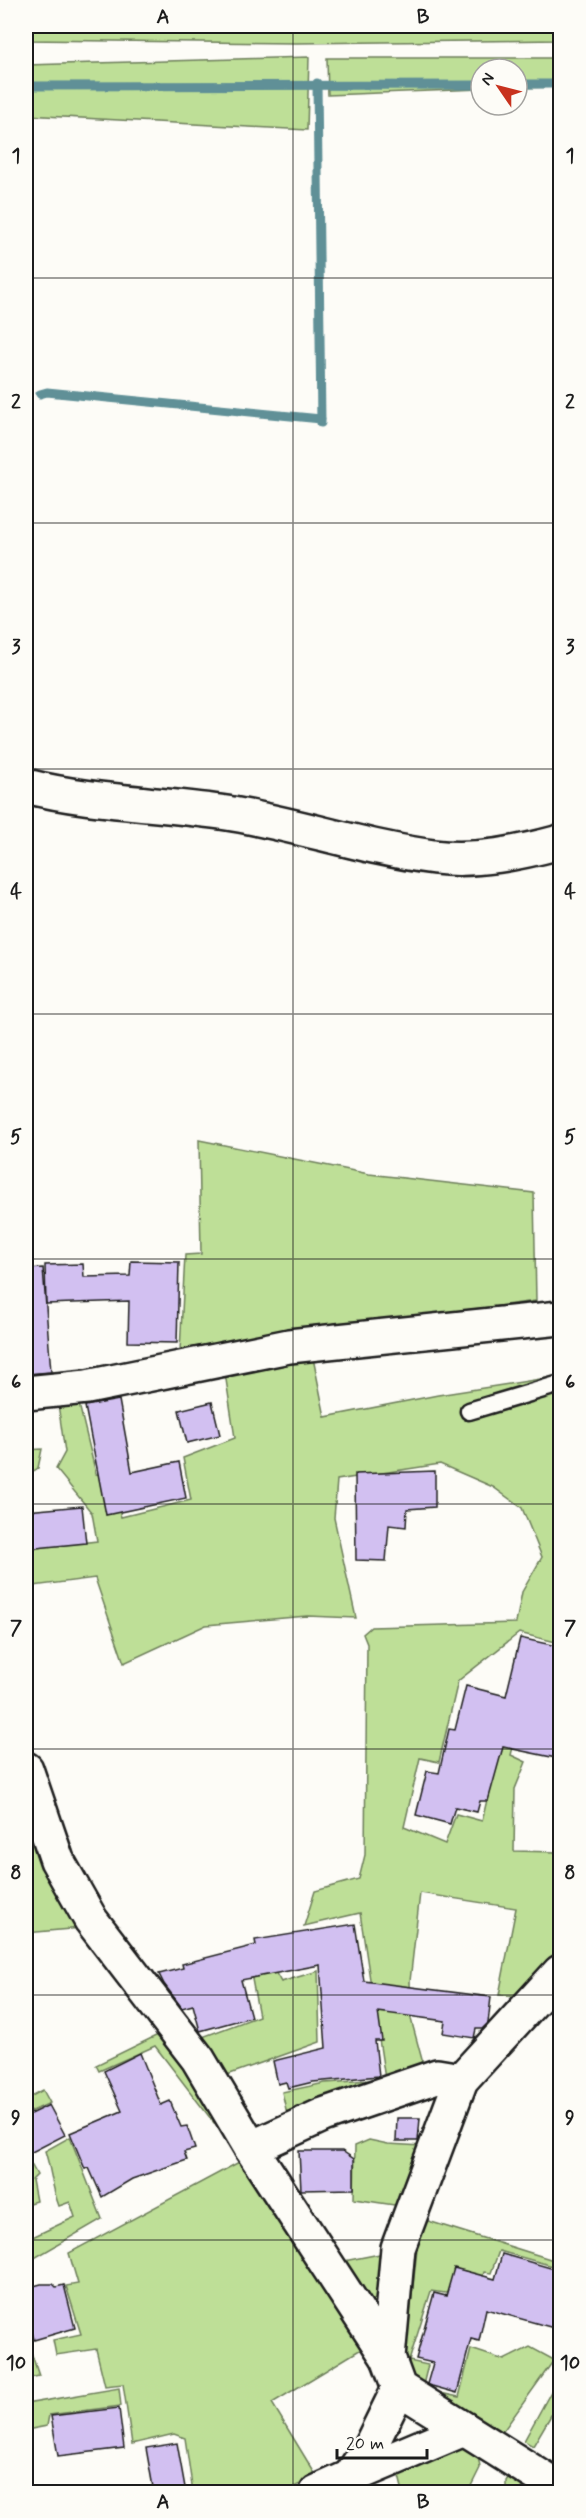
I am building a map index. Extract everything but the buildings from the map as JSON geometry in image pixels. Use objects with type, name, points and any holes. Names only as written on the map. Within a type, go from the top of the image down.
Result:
[{"type":"street","points":[[26,786],[60,795],[222,813],[436,857],[485,858],[561,842]]},
{"type":"street","points":[[26,1393],[87,1387],[289,1346],[561,1318]]},
{"type":"street","points":[[26,1769],[57,1860],[91,1920],[198,2059],[251,2148],[388,2358],[399,2388],[561,2489]]},
{"type":"street","points":[[388,2358],[398,2248],[461,2080],[561,1972]]},
{"type":"street","points":[[251,2148],[323,2115],[437,2076],[461,2080]]},
{"type":"street","points":[[350,2477],[371,2445],[399,2388]]},
{"type":"street","points":[[317,2493],[464,2429]]},
{"type":"lane","points":[[469,1411],[561,1384]]},
{"type":"green space","points":[[26,26],[560,26],[560,40],[296,43],[26,40]]},
{"type":"green space","points":[[309,57],[307,130],[26,115],[26,65]]},
{"type":"green space","points":[[327,58],[469,58],[469,89],[328,95]]},
{"type":"green space","points":[[529,58],[560,58],[560,87],[529,88]]},
{"type":"green space","points":[[199,1140],[369,1174],[534,1193],[536,1301],[370,1322],[180,1351],[185,1255],[201,1254]]},
{"type":"green space","points":[[313,1358],[325,1417],[438,1395],[560,1376],[560,1643],[519,1633],[458,1681],[439,1762],[420,1758],[404,1827],[445,1844],[456,1814],[482,1821],[501,1740],[514,1743],[511,1755],[526,1762],[515,1789],[514,1851],[557,1852],[560,1844],[560,1939],[544,1982],[526,1996],[499,1995],[516,1908],[420,1893],[410,1981],[411,2019],[424,2067],[288,2118],[282,2092],[325,2083],[385,2079],[360,1913],[304,1926],[315,1891],[359,1879],[365,1855],[367,1644],[363,1634],[371,1627],[516,1623],[522,1592],[542,1557],[522,1508],[493,1487],[440,1464],[337,1480],[334,1518],[356,1618],[307,1616],[206,1625],[124,1663],[95,1578],[26,1587],[26,1549],[97,1541],[92,1513],[56,1469],[65,1452],[58,1404],[79,1404],[96,1474],[109,1475],[121,1517],[191,1500],[183,1458],[235,1438],[225,1373]]},
{"type":"green space","points":[[42,1449],[38,1468],[26,1476],[26,1450]]},
{"type":"green space","points":[[26,1806],[81,1928],[26,1933]]},
{"type":"green space","points":[[273,1968],[281,1982],[318,1971],[320,2042],[227,2075],[197,2039],[259,2016],[251,1974]]},
{"type":"green space","points":[[160,2034],[223,2121],[214,2123],[155,2046],[99,2071],[96,2065]]},
{"type":"green space","points":[[43,2090],[50,2103],[26,2114],[26,2099]]},
{"type":"green space","points":[[70,2137],[102,2219],[26,2263],[26,2240],[75,2217],[70,2202],[59,2206],[45,2151]]},
{"type":"green space","points":[[369,2140],[388,2144],[422,2146],[401,2206],[354,2199],[355,2146]]},
{"type":"green space","points":[[26,2155],[37,2175],[32,2180],[36,2201],[29,2203],[26,2195]]},
{"type":"green space","points":[[241,2161],[368,2345],[272,2403],[317,2477],[282,2492],[193,2492],[185,2438],[174,2434],[132,2444],[123,2384],[105,2386],[96,2349],[56,2355],[53,2340],[81,2334],[66,2286],[78,2284],[69,2253]]},
{"type":"green space","points":[[425,2220],[560,2262],[560,2268],[499,2251],[491,2273],[484,2272],[475,2297],[431,2291],[409,2361],[428,2365],[422,2389],[459,2397],[471,2349],[504,2360],[530,2347],[554,2360],[504,2430],[491,2435],[425,2399],[404,2370],[419,2231]]},
{"type":"green space","points":[[390,2252],[385,2300],[373,2307],[339,2262]]},
{"type":"green space","points":[[26,2337],[39,2376],[26,2379]]},
{"type":"green space","points":[[560,2375],[560,2400],[533,2446],[524,2441]]},
{"type":"green space","points":[[119,2388],[121,2406],[49,2415],[47,2426],[26,2430],[26,2404]]},
{"type":"green space","points":[[457,2442],[478,2455],[480,2468],[469,2490],[403,2492],[397,2468]]},
{"type":"green space","points":[[511,2473],[541,2492],[506,2492],[506,2481]]},
{"type":"waterway","points":[[317,83],[321,423]]},
{"type":"waterway","points":[[529,84],[560,84]]},
{"type":"waterway","points":[[26,86],[469,85]]},
{"type":"waterway","points":[[40,394],[47,392],[321,419]]}]
